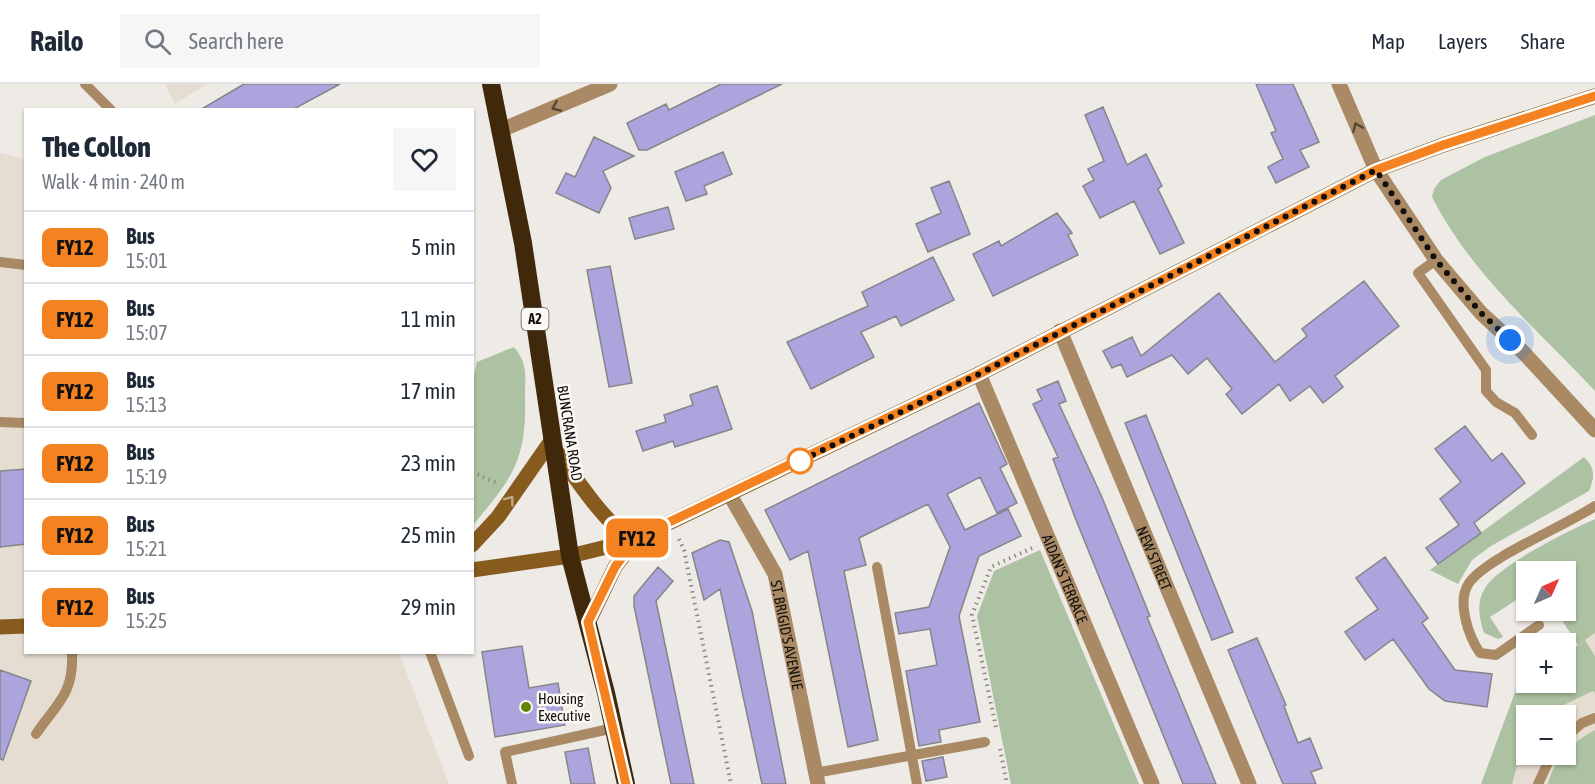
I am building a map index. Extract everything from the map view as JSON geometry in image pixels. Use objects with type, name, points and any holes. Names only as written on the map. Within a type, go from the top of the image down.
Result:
[{"type":"highway","name":"BUNCRANA ROAD","points":[[491,84],[523,243],[570,556],[626,784]]},
{"type":"main road","points":[[474,570],[570,556],[634,540],[979,374],[1376,170],[1443,145],[1595,96]]},
{"type":"main road","points":[[474,543],[554,443],[594,506],[612,526],[634,540]]},
{"type":"main road","points":[[588,622],[615,567],[634,540]]},
{"type":"main road","points":[[0,627],[24,626]]},
{"type":"street","points":[[500,131],[610,84]]},
{"type":"street","points":[[1339,84],[1376,170],[1436,260],[1481,313],[1524,353],[1595,430]]},
{"type":"street","name":"NEW STREET","points":[[1060,331],[1249,784]]},
{"type":"street","name":"AIDAN'S TERRACE","points":[[979,374],[1152,784]]},
{"type":"street","name":"ST. BRIGID'S AVENUE","points":[[730,495],[775,574],[817,779]]},
{"type":"lane","points":[[85,84],[109,108]]},
{"type":"lane","points":[[1436,260],[1418,273],[1486,370],[1486,392],[1496,402],[1515,413],[1532,435]]},
{"type":"lane","points":[[0,262],[24,265]]},
{"type":"lane","points":[[0,422],[24,423]]},
{"type":"lane","points":[[1539,626],[1496,655],[1480,653],[1469,636],[1464,609],[1467,585],[1485,567],[1595,506]]},
{"type":"lane","points":[[877,567],[917,784]]},
{"type":"lane","points":[[36,734],[68,693],[73,675],[72,654]]},
{"type":"lane","points":[[431,654],[469,756]]},
{"type":"lane","points":[[1576,728],[1595,718]]},
{"type":"lane","points":[[512,784],[505,752],[614,728]]},
{"type":"lane","points":[[817,779],[912,756],[985,742]]},
{"type":"lane","points":[[1538,784],[1545,765]]},
{"type":"path","points":[[474,473],[516,492]]},
{"type":"path","points":[[672,522],[684,550],[731,784]]},
{"type":"path","points":[[1007,784],[972,615],[991,567],[1049,540]]},
{"type":"shaded area","points":[[165,84],[207,84],[175,104]]},
{"type":"shaded area","points":[[0,153],[24,159],[24,654],[399,654],[449,784],[0,784]]},
{"type":"shaded area","points":[[1595,633],[1595,784],[1481,784],[1516,690],[1516,693],[1576,693],[1576,647]]},
{"type":"green space","points":[[1595,115],[1595,391],[1485,276],[1448,225],[1432,197],[1434,189],[1441,180],[1485,157]]},
{"type":"green space","points":[[514,347],[524,364],[525,417],[520,452],[515,466],[508,480],[474,524],[474,375],[477,362]]},
{"type":"green space","points":[[1584,457],[1593,472],[1589,491],[1491,546],[1472,560],[1458,584],[1430,570]]},
{"type":"green space","points":[[1595,519],[1595,633],[1585,640],[1595,656],[1595,693],[1593,691],[1564,705],[1516,705],[1517,765],[1512,784],[1481,784],[1516,690],[1516,693],[1576,693],[1576,646],[1578,645],[1576,633],[1570,633],[1562,621],[1576,621],[1576,561],[1516,561]]},
{"type":"green space","points":[[1040,550],[1139,784],[1011,784],[977,616],[994,571]]},
{"type":"green space","points":[[1516,561],[1516,600],[1490,617],[1503,637],[1498,639],[1484,633],[1479,610],[1480,599],[1485,588],[1504,569]]},
{"type":"green space","points":[[1595,730],[1595,784],[1548,784],[1556,765],[1576,765],[1576,743]]},
{"type":"building","points":[[244,84],[340,84],[296,108],[203,108]]},
{"type":"building","points":[[721,84],[782,84],[647,150],[639,150],[627,123],[666,104],[669,110]]},
{"type":"building","points":[[1256,84],[1293,84],[1319,142],[1300,150],[1309,167],[1276,183],[1268,167],[1283,159],[1271,133],[1276,131]]},
{"type":"building","points":[[1103,107],[1127,165],[1146,154],[1162,186],[1158,189],[1184,243],[1160,254],[1134,201],[1100,218],[1083,186],[1094,180],[1088,169],[1104,161],[1085,115]]},
{"type":"building","points":[[594,137],[634,156],[603,171],[611,188],[599,213],[556,193],[566,173],[575,177]]},
{"type":"building","points":[[723,152],[732,174],[704,186],[707,194],[686,201],[675,172]]},
{"type":"building","points":[[949,181],[970,234],[928,252],[916,224],[941,213],[931,188]]},
{"type":"building","points":[[668,207],[674,229],[635,239],[629,218]]},
{"type":"building","points":[[1057,213],[1072,233],[1068,235],[1078,255],[993,296],[973,254],[999,241],[1001,246]]},
{"type":"building","points":[[933,257],[954,300],[901,326],[896,316],[861,332],[874,357],[811,389],[787,342],[868,306],[862,292]]},
{"type":"building","points":[[610,266],[632,383],[609,387],[587,270]]},
{"type":"building","points":[[1364,281],[1399,326],[1335,376],[1343,387],[1323,403],[1310,386],[1290,401],[1279,384],[1242,414],[1226,394],[1232,389],[1207,358],[1188,374],[1172,355],[1127,377],[1121,364],[1112,368],[1103,351],[1132,337],[1141,356],[1219,293],[1275,362],[1307,336],[1302,329]]},
{"type":"building","points":[[1058,381],[1066,401],[1059,404],[1101,495],[1150,616],[1147,617],[1216,784],[1183,784],[1076,520],[1053,459],[1058,457],[1033,404],[1042,400],[1037,390]]},
{"type":"building","points":[[717,386],[732,429],[675,447],[673,441],[643,451],[636,431],[666,422],[664,415],[693,405],[690,395]]},
{"type":"building","points":[[979,403],[1007,464],[1000,468],[1017,503],[997,513],[980,477],[947,494],[965,530],[1008,509],[1021,536],[979,556],[959,616],[980,722],[939,730],[941,742],[919,746],[906,671],[937,665],[930,629],[899,634],[895,613],[929,607],[950,547],[928,504],[859,538],[866,565],[844,571],[878,740],[848,747],[808,551],[790,560],[765,510]]},
{"type":"building","points":[[1146,415],[1233,632],[1212,640],[1125,423]]},
{"type":"building","points":[[1465,426],[1492,461],[1502,453],[1525,483],[1474,523],[1481,533],[1438,564],[1426,548],[1459,525],[1440,499],[1461,482],[1435,449]]},
{"type":"building","points":[[24,469],[24,544],[0,547],[0,471]]},
{"type":"building","points":[[720,540],[729,542],[752,611],[786,784],[762,784],[720,589],[704,600],[692,553]]},
{"type":"building","points":[[1385,557],[1428,618],[1422,623],[1455,670],[1492,674],[1487,707],[1445,701],[1429,689],[1393,639],[1365,660],[1345,632],[1378,609],[1356,578]]},
{"type":"building","points":[[658,567],[673,581],[656,601],[694,784],[671,784],[634,606],[634,596]]},
{"type":"building","points":[[1257,638],[1286,705],[1284,706],[1298,743],[1310,738],[1322,768],[1311,772],[1316,784],[1283,784],[1228,650]]},
{"type":"building","name":"Housing Executive","points":[[522,646],[529,688],[558,683],[565,725],[495,737],[482,652]]},
{"type":"building","points":[[0,670],[31,681],[3,760],[0,759]]},
{"type":"building","points":[[588,748],[595,784],[571,784],[565,752]]},
{"type":"building","points":[[943,757],[947,777],[926,781],[922,761]]},
{"type":"bus line","name":"FY12","points":[[626,784],[588,622],[615,567],[636,538],[979,374],[1376,170],[1443,145],[1595,96]]},
{"type":"place","name":"Housing Executive","points":[[526,707]]},
{"type":"route","points":[[800,461],[792,465],[979,374],[1376,170],[1436,260],[1481,313],[1510,340]]}]
